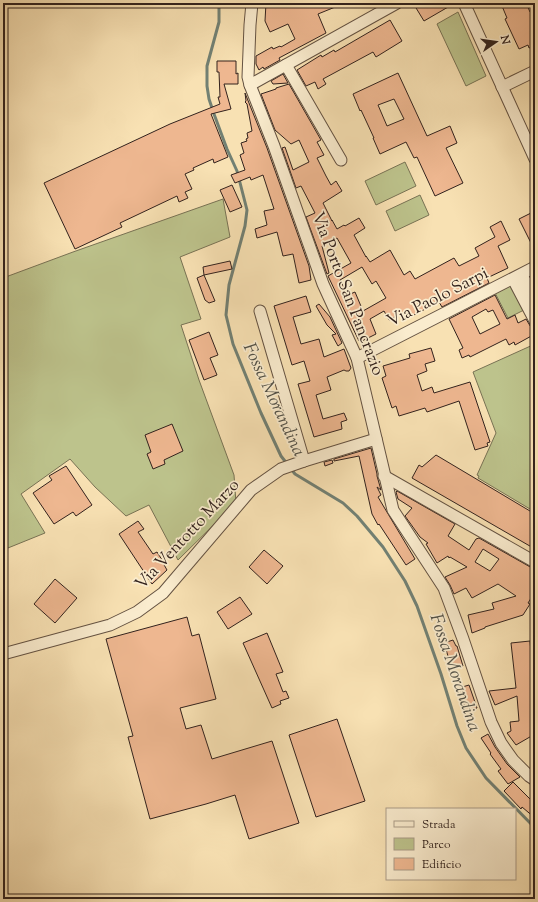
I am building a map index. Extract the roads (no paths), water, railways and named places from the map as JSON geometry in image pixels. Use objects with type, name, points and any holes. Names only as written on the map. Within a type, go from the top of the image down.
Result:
[{"type":"street","name":"Via Porto San Pancrazio","points":[[252,3],[248,77],[250,85],[274,146],[323,284],[357,358],[384,476],[391,484]]},
{"type":"street","points":[[250,85],[397,3]]},
{"type":"street","points":[[464,3],[535,159]]},
{"type":"street","points":[[286,65],[341,160]]},
{"type":"street","points":[[502,87],[535,71]]},
{"type":"street","name":"Via Paolo Sarpi","points":[[357,358],[535,267]]},
{"type":"street","points":[[518,277],[535,299]]},
{"type":"street","points":[[518,277],[535,320]]},
{"type":"street","points":[[260,311],[304,461]]},
{"type":"street","name":"Via Ventotto Marzo","points":[[3,654],[110,625],[137,612],[163,593],[251,490],[281,469],[376,439]]},
{"type":"street","points":[[391,484],[535,562]]},
{"type":"street","points":[[391,484],[393,510],[444,588],[491,722],[501,743],[513,760],[535,780]]},
{"type":"waterway","name":"Fossa Morandina","points":[[219,3],[219,22],[207,66],[207,86],[209,99],[214,114],[237,171],[247,210],[245,226],[229,285],[226,315],[233,344],[261,413],[281,456],[295,474],[343,503],[357,516],[383,547],[405,581],[417,606],[441,674],[457,726],[466,748],[486,778],[515,808]]},
{"type":"waterway","name":"Fossa Morandina","points":[[516,809],[535,828]]}]
